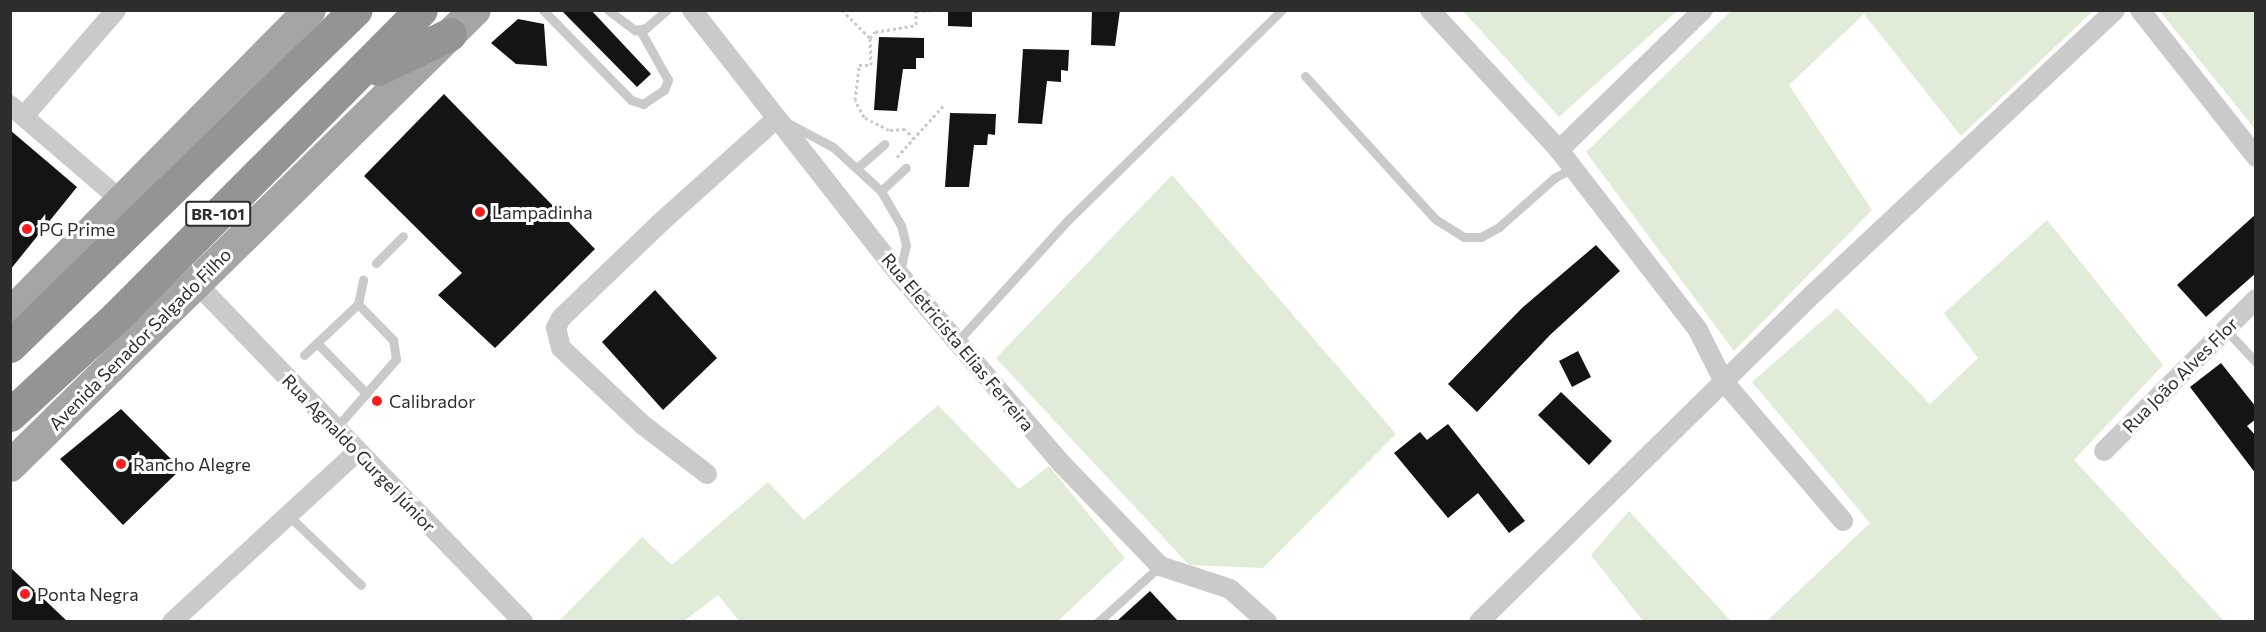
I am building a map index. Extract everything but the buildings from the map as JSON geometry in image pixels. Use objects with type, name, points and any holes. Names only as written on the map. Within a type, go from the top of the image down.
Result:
[{"type":"highway","name":"BR-101","points":[[10,345],[356,10]]},
{"type":"highway","name":"Avenida Senador Salgado Filho","points":[[10,415],[117,316],[421,10]]},
{"type":"highway","points":[[342,89],[450,33]]},
{"type":"main road","points":[[13,305],[122,201],[310,10]]},
{"type":"main road","name":"Avenida Senador Salgado Filho","points":[[10,466],[475,10]]},
{"type":"street","points":[[116,10],[17,111],[122,201]]},
{"type":"street","name":"Rua Eletricista Elias Ferreira","points":[[692,10],[899,274],[1062,464],[1160,566],[1230,590],[1267,621]]},
{"type":"street","points":[[1430,10],[1559,150],[1698,330],[1724,382],[1844,521]]},
{"type":"street","points":[[1559,150],[1703,10]]},
{"type":"street","points":[[1479,621],[1724,382],[2115,10]]},
{"type":"street","points":[[2140,10],[2256,156]]},
{"type":"street","points":[[707,474],[643,425],[561,348],[556,328],[561,318],[660,223],[777,118]]},
{"type":"street","name":"Rua Agnaldo Gurgel Júnior","points":[[197,284],[357,452],[524,621]]},
{"type":"street","name":"Rua João Alves Flor","points":[[2104,451],[2256,299]]},
{"type":"street","points":[[172,621],[357,452]]},
{"type":"lane","points":[[543,10],[631,100],[643,104],[664,90],[668,74],[640,30]]},
{"type":"lane","points":[[608,10],[627,28],[640,30],[667,10]]},
{"type":"lane","points":[[956,342],[1069,219],[1282,10]]},
{"type":"lane","points":[[1305,76],[1435,219],[1464,237],[1481,237],[1499,227],[1554,178],[1573,168]]},
{"type":"lane","points":[[777,118],[833,147],[858,167],[881,191],[901,225],[906,245],[899,274]]},
{"type":"lane","points":[[858,167],[884,144]]},
{"type":"lane","points":[[881,191],[906,168]]},
{"type":"lane","points":[[376,263],[403,236]]},
{"type":"lane","points":[[304,355],[358,304],[363,280]]},
{"type":"lane","points":[[335,429],[391,369],[397,350],[393,340],[358,304]]},
{"type":"lane","points":[[2225,329],[2255,361]]},
{"type":"lane","points":[[317,343],[367,394]]},
{"type":"lane","points":[[288,515],[361,585]]},
{"type":"lane","points":[[1098,621],[1160,566]]},
{"type":"path","points":[[842,10],[870,38]]},
{"type":"path","points":[[914,139],[905,129],[889,130],[864,117],[855,100],[859,65],[871,66],[870,38],[875,32],[916,25],[916,11],[936,10]]},
{"type":"path","points":[[897,156],[943,106]]},
{"type":"green space","points":[[1462,10],[1677,10],[1677,11],[1559,117]]},
{"type":"green space","points":[[1732,10],[2093,11],[1961,136],[1864,14],[1789,85],[1872,210],[1734,351],[1586,152]]},
{"type":"green space","points":[[2160,11],[2255,11],[2255,129]]},
{"type":"green space","points":[[1172,175],[1396,434],[1263,568],[1189,565],[996,358]]},
{"type":"green space","points":[[2047,220],[2163,365],[2074,460],[2224,621],[1767,621],[1870,523],[1752,382],[1837,308],[1930,404],[1978,358],[1944,313]]},
{"type":"green space","points":[[938,405],[1019,489],[1049,466],[1125,558],[1058,621],[739,621],[718,595],[684,621],[559,621],[642,537],[672,565],[768,482],[804,520]]},
{"type":"green space","points":[[1629,511],[1731,621],[1643,621],[1591,555]]},
{"type":"place","name":"Lampadinha","points":[[480,212]]},
{"type":"place","name":"PG Prime","points":[[27,229]]},
{"type":"place","name":"Calibrador","points":[[377,401]]},
{"type":"place","name":"Rancho Alegre","points":[[121,464]]},
{"type":"place","name":"Ponta Negra","points":[[25,594]]}]
